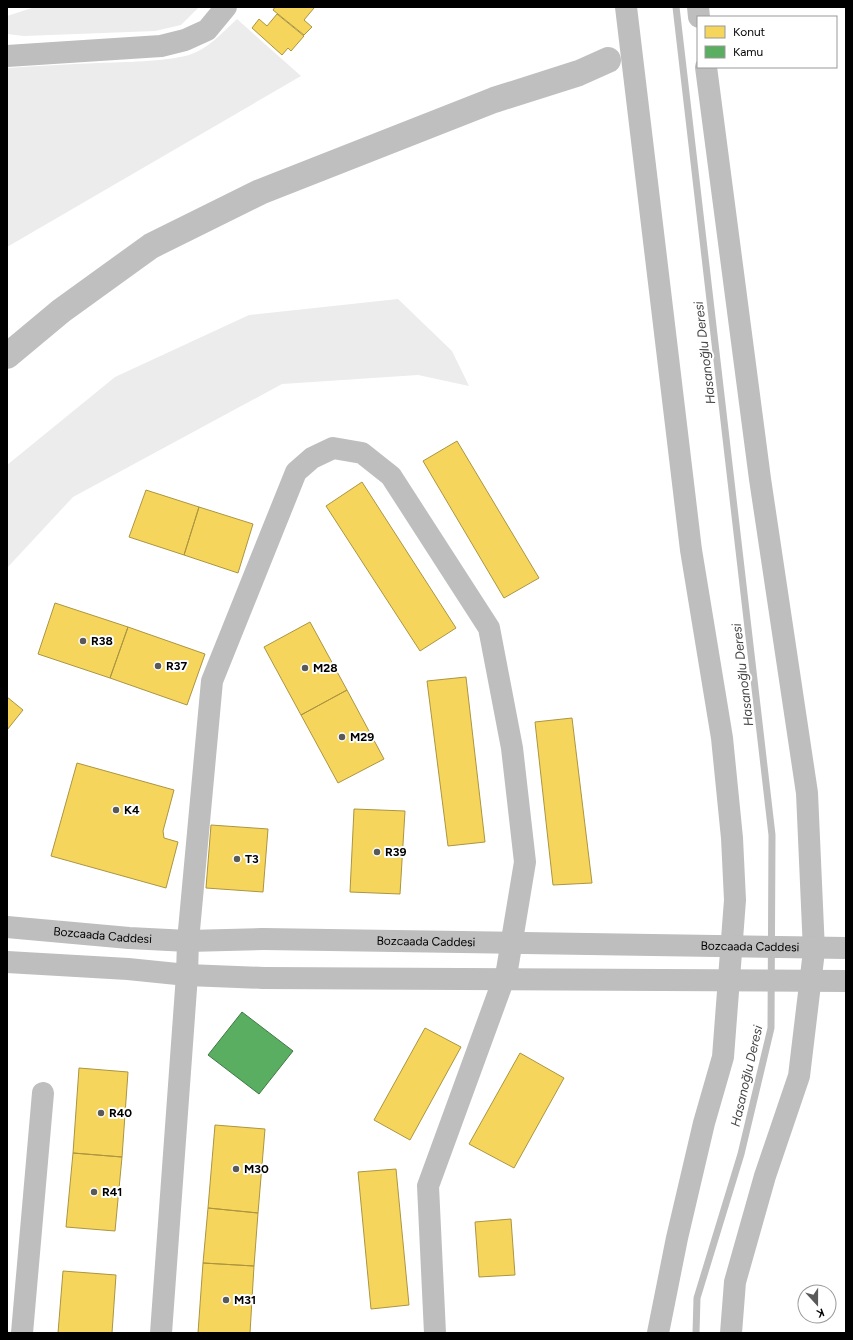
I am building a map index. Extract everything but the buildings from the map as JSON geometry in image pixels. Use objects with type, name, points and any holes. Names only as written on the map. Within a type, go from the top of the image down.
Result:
[{"type":"street","points":[[7,56],[161,46],[185,40],[207,30],[226,7]]},
{"type":"street","points":[[626,7],[691,550],[722,738],[732,838],[735,900],[723,1056],[704,1123],[677,1238],[658,1333]]},
{"type":"street","points":[[7,47],[29,54]]},
{"type":"street","points":[[706,68],[759,471],[807,793],[814,951],[799,1076],[765,1176],[735,1282],[731,1333]]},
{"type":"street","points":[[161,1333],[187,975],[188,941],[212,681],[296,472],[312,458],[333,448],[362,453],[391,476],[489,628],[512,748],[525,862],[507,970],[428,1186],[435,1333]]},
{"type":"street","name":"Bozcaada Caddesi","points":[[7,927],[129,938],[188,941],[263,939],[846,948]]},
{"type":"street","points":[[7,962],[128,969],[187,975],[264,978],[846,981]]},
{"type":"street","points":[[22,1333],[43,1092]]},
{"type":"shaded area","points":[[35,7],[199,7],[181,25],[155,31],[24,36],[7,34],[7,16]]},
{"type":"shaded area","points":[[237,19],[301,76],[7,247],[7,68],[144,61],[189,55],[203,49],[215,40]]},
{"type":"shaded area","points":[[398,299],[452,351],[469,386],[418,375],[282,384],[73,497],[7,568],[7,465],[115,377],[249,315]]},
{"type":"waterway","name":"Hasanoğlu Deresi","points":[[676,7],[772,835],[771,1028],[741,1154],[697,1298],[696,1333]]},
{"type":"waterway","points":[[7,356],[61,311],[151,246],[260,192],[494,100],[579,73],[608,60]]},
{"type":"place","name":"R38","points":[[83,641]]},
{"type":"place","name":"R37","points":[[158,666]]},
{"type":"place","name":"M28","points":[[305,668]]},
{"type":"place","name":"M29","points":[[342,737]]},
{"type":"place","name":"K4","points":[[116,810]]},
{"type":"place","name":"R39","points":[[377,852]]},
{"type":"place","name":"T3","points":[[237,859]]},
{"type":"place","name":"R40","points":[[101,1113]]},
{"type":"place","name":"M30","points":[[236,1169]]},
{"type":"place","name":"R41","points":[[94,1192]]},
{"type":"place","name":"M31","points":[[226,1300]]}]
